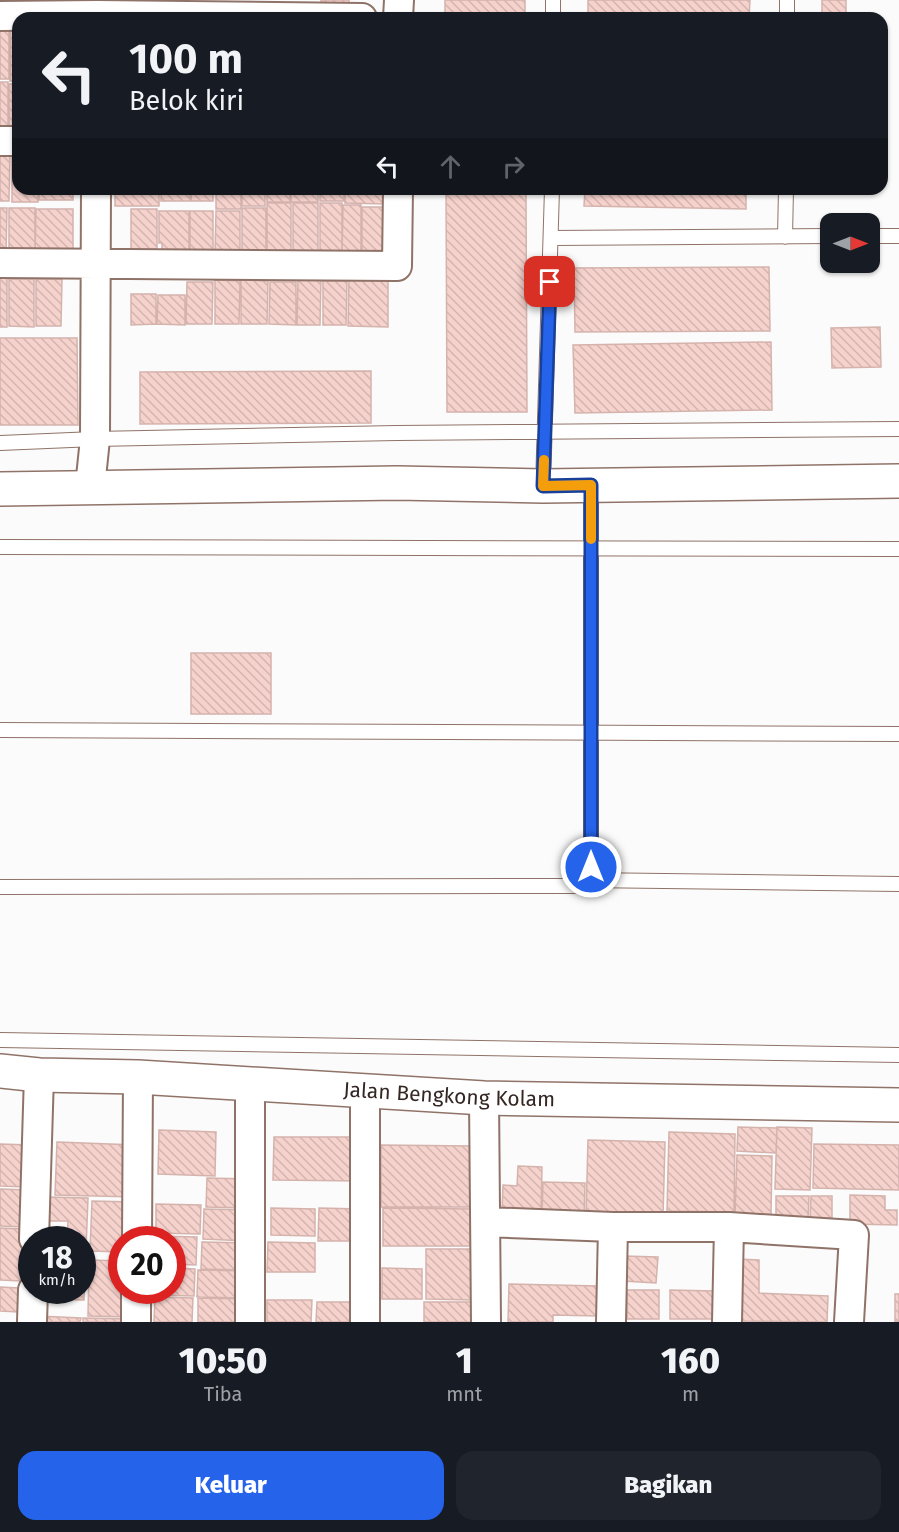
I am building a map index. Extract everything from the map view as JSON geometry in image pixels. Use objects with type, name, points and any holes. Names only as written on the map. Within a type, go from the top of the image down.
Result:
[{"type":"street","points":[[78,12],[135,12]]},
{"type":"street","points":[[90,487],[95,438],[96,195]]},
{"type":"street","points":[[0,263],[397,266],[398,195]]},
{"type":"street","points":[[0,489],[397,483],[543,486],[899,481]]},
{"type":"street","name":"Jalan Bengkong Kolam","points":[[0,1071],[39,1075],[250,1083],[484,1098],[899,1105]]},
{"type":"street","points":[[34,1226],[39,1075]]},
{"type":"street","points":[[136,1226],[138,1077]]},
{"type":"street","points":[[250,1083],[250,1322]]},
{"type":"street","points":[[365,1090],[365,1322]]},
{"type":"street","points":[[484,1098],[486,1322]]},
{"type":"street","points":[[486,1222],[614,1227],[729,1227],[854,1234],[849,1322]]},
{"type":"street","points":[[611,1322],[614,1227]]},
{"type":"street","points":[[727,1322],[729,1227]]},
{"type":"street","points":[[32,1322],[33,1304]]},
{"type":"street","points":[[136,1304],[136,1322]]},
{"type":"lane","points":[[543,486],[552,195]]},
{"type":"lane","points":[[786,195],[786,237]]},
{"type":"lane","points":[[880,236],[899,236]]},
{"type":"lane","points":[[551,238],[820,237]]},
{"type":"lane","points":[[0,443],[95,438],[397,433],[899,429]]},
{"type":"lane","points":[[584,880],[591,867],[591,485]]},
{"type":"lane","points":[[0,547],[899,549]]},
{"type":"lane","points":[[0,730],[899,734]]},
{"type":"lane","points":[[0,887],[573,886],[584,880],[899,884]]},
{"type":"lane","points":[[0,1040],[899,1055]]},
{"type":"building","points":[[321,0],[349,0],[349,8],[321,8]]},
{"type":"building","points":[[445,0],[525,0],[525,12],[445,12]]},
{"type":"building","points":[[588,0],[750,0],[749,12],[588,12]]},
{"type":"building","points":[[822,0],[846,0],[846,12],[822,12]]},
{"type":"building","points":[[0,28],[9,28],[9,79],[0,79]]},
{"type":"building","points":[[10,29],[12,29],[12,81],[10,81]]},
{"type":"building","points":[[0,82],[8,82],[8,137],[0,137]]},
{"type":"building","points":[[9,84],[12,84],[12,130],[9,130]]},
{"type":"building","points":[[0,154],[10,154],[9,201],[0,201]]},
{"type":"building","points":[[12,195],[38,195],[38,202],[12,202]]},
{"type":"building","points":[[39,195],[73,195],[73,200],[39,200]]},
{"type":"building","points":[[115,195],[159,195],[159,206],[115,206]]},
{"type":"building","points":[[161,195],[190,195],[190,201],[161,201]]},
{"type":"building","points":[[192,195],[213,195],[213,201],[191,201]]},
{"type":"building","points":[[216,195],[241,195],[241,209],[216,209]]},
{"type":"building","points":[[242,195],[265,195],[265,206],[242,206]]},
{"type":"building","points":[[267,195],[290,195],[290,202],[267,202]]},
{"type":"building","points":[[291,195],[318,195],[318,202],[291,202]]},
{"type":"building","points":[[320,195],[344,195],[344,201],[320,201]]},
{"type":"building","points":[[345,195],[386,195],[386,204],[345,203]]},
{"type":"building","points":[[446,195],[526,195],[527,412],[447,412]]},
{"type":"building","points":[[585,195],[746,195],[746,209],[584,206]]},
{"type":"building","points":[[267,203],[291,203],[291,256],[267,256]]},
{"type":"building","points":[[293,203],[318,203],[318,257],[293,257]]},
{"type":"building","points":[[320,203],[342,203],[342,256],[320,256]]},
{"type":"building","points":[[343,205],[361,205],[361,256],[342,255]]},
{"type":"building","points":[[362,207],[387,207],[387,256],[362,256]]},
{"type":"building","points":[[0,208],[7,208],[6,255],[0,255]]},
{"type":"building","points":[[9,208],[35,208],[35,260],[9,259]]},
{"type":"building","points":[[242,208],[266,208],[266,253],[242,253]]},
{"type":"building","points":[[36,209],[73,209],[73,257],[35,257]]},
{"type":"building","points":[[131,209],[157,209],[157,252],[131,252]]},
{"type":"building","points":[[159,211],[189,211],[189,258],[162,258],[162,243],[159,243]]},
{"type":"building","points":[[190,211],[213,211],[213,256],[190,256]]},
{"type":"building","points":[[216,211],[240,211],[240,254],[215,254]]},
{"type":"building","points":[[769,267],[770,331],[575,332],[574,268]]},
{"type":"building","points":[[0,278],[7,278],[7,327],[0,327]]},
{"type":"building","points":[[9,279],[34,279],[34,327],[9,326]]},
{"type":"building","points":[[36,279],[62,279],[61,326],[36,326]]},
{"type":"building","points":[[298,279],[321,279],[320,325],[297,325]]},
{"type":"building","points":[[349,279],[388,280],[388,327],[348,326]]},
{"type":"building","points":[[215,280],[240,281],[239,324],[215,324]]},
{"type":"building","points":[[241,280],[268,281],[267,324],[241,324]]},
{"type":"building","points":[[323,281],[347,281],[346,325],[323,325]]},
{"type":"building","points":[[187,282],[213,282],[212,324],[186,324]]},
{"type":"building","points":[[270,282],[296,282],[296,325],[269,324]]},
{"type":"building","points":[[131,294],[156,294],[156,324],[131,325]]},
{"type":"building","points":[[158,295],[185,295],[185,325],[157,324]]},
{"type":"building","points":[[880,327],[881,367],[832,368],[831,328]]},
{"type":"building","points":[[0,338],[77,338],[78,425],[0,425]]},
{"type":"building","points":[[771,342],[772,410],[575,413],[573,345]]},
{"type":"building","points":[[371,371],[371,423],[140,424],[140,372]]},
{"type":"building","points":[[191,653],[271,653],[271,714],[191,714]]},
{"type":"building","points":[[738,1127],[777,1128],[776,1153],[737,1151]]},
{"type":"building","points":[[777,1127],[812,1128],[810,1190],[775,1189]]},
{"type":"building","points":[[159,1130],[216,1132],[215,1176],[158,1174]]},
{"type":"building","points":[[669,1132],[735,1134],[734,1212],[667,1211]]},
{"type":"building","points":[[274,1137],[361,1137],[361,1181],[273,1180]]},
{"type":"building","points":[[588,1140],[665,1142],[663,1217],[586,1215]]},
{"type":"building","points":[[57,1142],[136,1145],[135,1197],[55,1195]]},
{"type":"building","points":[[0,1144],[30,1145],[28,1187],[0,1186]]},
{"type":"building","points":[[814,1144],[899,1145],[899,1190],[813,1188]]},
{"type":"building","points":[[381,1145],[472,1146],[472,1207],[381,1207]]},
{"type":"building","points":[[737,1155],[772,1156],[771,1215],[735,1214]]},
{"type":"building","points":[[518,1166],[542,1167],[541,1213],[502,1212],[503,1185],[517,1186]]},
{"type":"building","points":[[207,1178],[248,1179],[248,1208],[206,1207]]},
{"type":"building","points":[[543,1182],[585,1183],[584,1218],[542,1217]]},
{"type":"building","points":[[0,1189],[28,1190],[27,1226],[0,1226]]},
{"type":"building","points":[[850,1195],[885,1196],[885,1210],[897,1210],[897,1225],[850,1224]]},
{"type":"building","points":[[776,1196],[809,1196],[808,1219],[776,1219]]},
{"type":"building","points":[[811,1196],[832,1196],[832,1219],[810,1218]]},
{"type":"building","points":[[46,1197],[88,1198],[87,1226],[68,1226],[68,1221],[45,1221]]},
{"type":"building","points":[[92,1201],[133,1202],[132,1226],[108,1226],[108,1252],[96,1251],[96,1226],[91,1226]]},
{"type":"building","points":[[156,1204],[201,1205],[200,1234],[186,1234],[186,1226],[156,1226]]},
{"type":"building","points":[[271,1208],[315,1209],[315,1236],[271,1235]]},
{"type":"building","points":[[319,1208],[360,1209],[359,1241],[318,1241]]},
{"type":"building","points":[[383,1208],[474,1209],[474,1246],[383,1246]]},
{"type":"building","points":[[204,1209],[248,1210],[248,1241],[203,1239]]},
{"type":"building","points":[[0,1228],[18,1229],[18,1281],[0,1280]]},
{"type":"building","points":[[186,1237],[197,1237],[196,1265],[186,1265]]},
{"type":"building","points":[[202,1242],[248,1243],[247,1270],[201,1269]]},
{"type":"building","points":[[268,1242],[315,1243],[315,1272],[267,1272]]},
{"type":"building","points":[[426,1249],[474,1249],[474,1300],[426,1299]]},
{"type":"building","points":[[624,1256],[658,1257],[656,1283],[623,1281]]},
{"type":"building","points":[[737,1259],[759,1260],[759,1293],[828,1296],[827,1322],[735,1321]]},
{"type":"building","points":[[96,1260],[108,1261],[108,1304],[131,1304],[131,1317],[88,1316],[88,1304],[96,1304]]},
{"type":"building","points":[[382,1268],[422,1269],[422,1299],[382,1299]]},
{"type":"building","points":[[186,1269],[195,1269],[194,1296],[186,1296]]},
{"type":"building","points":[[198,1270],[247,1271],[246,1298],[197,1297]]},
{"type":"building","points":[[509,1284],[598,1286],[597,1316],[553,1315],[553,1322],[508,1322]]},
{"type":"building","points":[[0,1287],[18,1288],[18,1312],[0,1311]]},
{"type":"building","points":[[627,1290],[659,1290],[659,1319],[627,1319]]},
{"type":"building","points":[[670,1290],[715,1291],[714,1319],[670,1319]]},
{"type":"building","points":[[895,1294],[899,1294],[899,1322],[895,1322]]},
{"type":"building","points":[[186,1298],[193,1298],[192,1322],[154,1322],[155,1304],[186,1304]]},
{"type":"building","points":[[198,1298],[246,1299],[245,1322],[198,1322]]},
{"type":"building","points":[[267,1300],[312,1300],[311,1322],[267,1322]]},
{"type":"building","points":[[317,1302],[358,1302],[357,1322],[316,1322]]},
{"type":"building","points":[[424,1302],[474,1302],[474,1322],[424,1322]]},
{"type":"building","points":[[38,1316],[81,1318],[80,1322],[38,1322]]},
{"type":"building","points":[[83,1318],[131,1319],[131,1322],[83,1322]]},
{"type":"slow traffic","points":[[544,460],[543,486],[591,485],[591,539]]},
{"type":"route","points":[[550,282],[543,486],[591,485],[591,867]]}]
